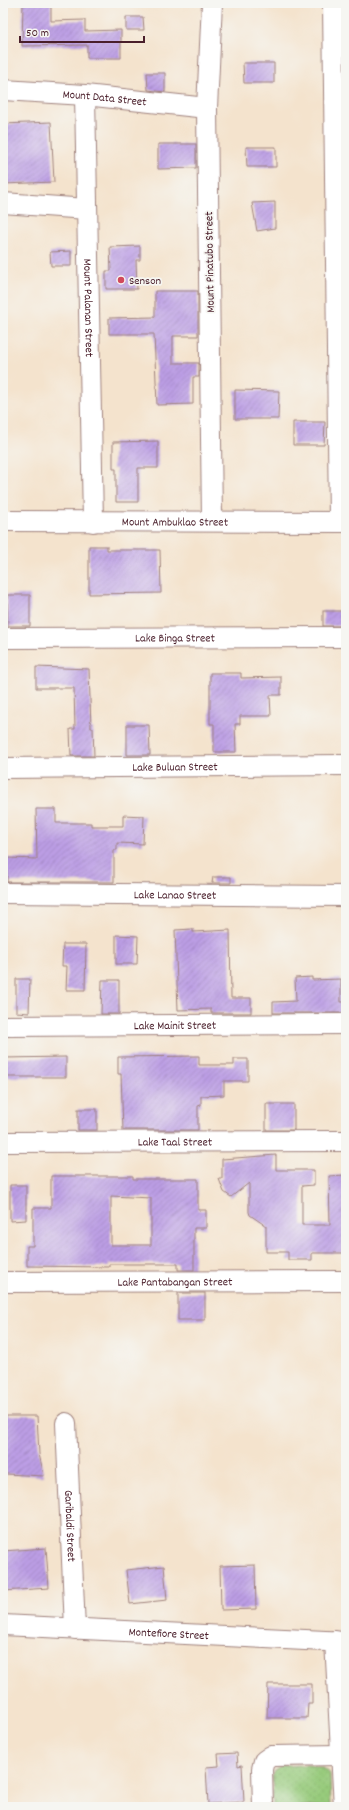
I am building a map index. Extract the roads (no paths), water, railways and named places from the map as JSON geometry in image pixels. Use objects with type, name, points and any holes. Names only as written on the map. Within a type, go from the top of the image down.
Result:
[{"type":"street","name":"Mount Pinatubo Street","points":[[212,3],[207,108],[212,521]]},
{"type":"street","points":[[333,3],[342,522]]},
{"type":"street","name":"Mount Data Street","points":[[3,90],[86,95],[207,108]]},
{"type":"street","name":"Mount Palanan Street","points":[[86,95],[86,209],[93,522]]},
{"type":"street","points":[[3,203],[86,209]]},
{"type":"street","name":"Mount Ambuklao Street","points":[[3,521],[342,522]]},
{"type":"street","name":"Lake Binga Street","points":[[3,638],[346,637]]},
{"type":"street","name":"Lake Buluan Street","points":[[3,768],[346,765]]},
{"type":"street","name":"Lake Lanao Street","points":[[3,893],[346,896]]},
{"type":"street","name":"Lake Mainit Street","points":[[3,1026],[346,1024]]},
{"type":"street","name":"Lake Taal Street","points":[[3,1142],[346,1141]]},
{"type":"street","name":"Lake Pantabangan Street","points":[[3,1282],[346,1281]]},
{"type":"street","name":"Garibaldi Street","points":[[66,1423],[75,1628]]},
{"type":"street","name":"Montefiore Street","points":[[3,1625],[340,1642]]},
{"type":"street","points":[[340,1642],[341,1755],[344,1807]]},
{"type":"street","points":[[263,1807],[262,1769],[264,1761],[271,1756],[341,1755]]},
{"type":"place","name":"Senson","points":[[121,280]]}]
